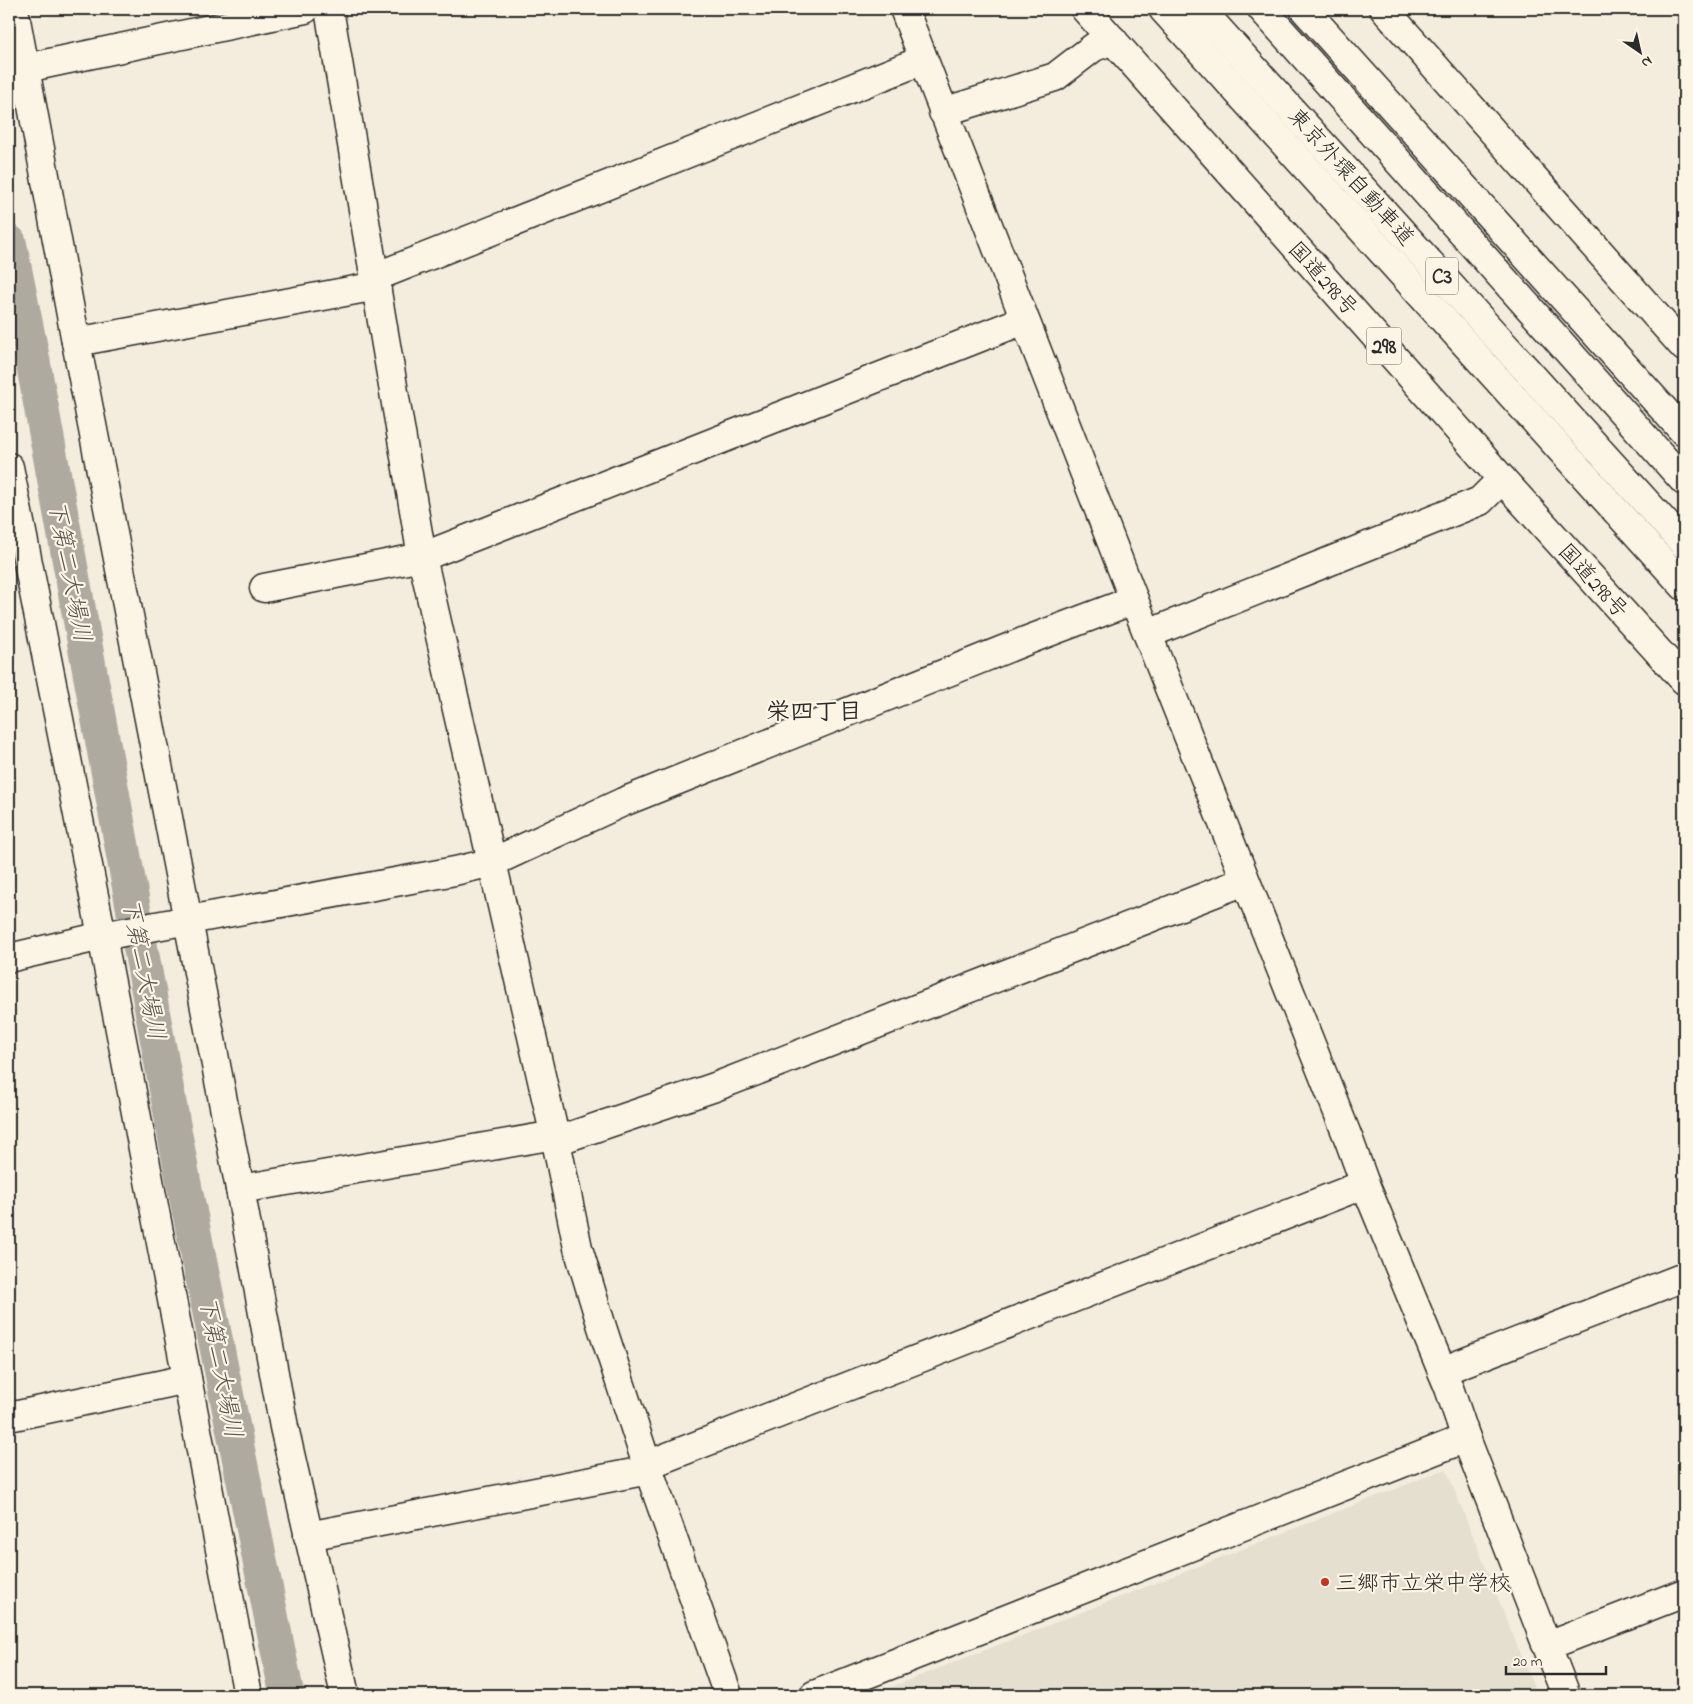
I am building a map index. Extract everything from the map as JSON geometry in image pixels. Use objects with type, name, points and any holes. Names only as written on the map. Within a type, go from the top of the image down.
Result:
[{"type":"main road","points":[[14,9],[76,342],[189,920],[284,1427],[345,1695]]},
{"type":"main road","points":[[26,68],[305,9]]},
{"type":"main road","points":[[329,9],[422,557],[556,1138],[578,1248],[648,1467],[728,1695]]},
{"type":"main road","points":[[904,9],[1134,600],[1365,1184],[1442,1371],[1466,1438],[1566,1695]]},
{"type":"main road","name":"国道298号","points":[[1086,9],[1502,479],[1684,680]]},
{"type":"main road","points":[[1163,9],[1684,586]]},
{"type":"main road","name":"東京外環自動車道","points":[[1200,9],[1684,544]]},
{"type":"main road","name":"東京外環自動車道","points":[[1262,9],[1684,481]]},
{"type":"main road","points":[[1304,9],[1684,432]]},
{"type":"main road","points":[[1384,9],[1684,347]]},
{"type":"main road","points":[[943,112],[1055,77],[1094,48],[1114,40]]},
{"type":"main road","points":[[76,342],[376,281],[923,60]]},
{"type":"main road","points":[[264,588],[422,557],[1024,320]]},
{"type":"main road","points":[[9,467],[102,936],[248,1695]]},
{"type":"main road","points":[[1148,634],[1480,501],[1502,479]]},
{"type":"main road","points":[[9,958],[102,936],[455,871],[493,862],[623,802],[1134,600]]},
{"type":"main road","points":[[240,1189],[556,1138],[725,1084],[1245,881]]},
{"type":"main road","points":[[308,1536],[648,1467],[1365,1184]]},
{"type":"main road","points":[[1442,1371],[1684,1277]]},
{"type":"main road","points":[[9,1417],[187,1379]]},
{"type":"main road","points":[[814,1695],[1466,1438]]},
{"type":"main road","points":[[1547,1646],[1684,1593]]},
{"type":"shaded area","name":"三郷市立栄中学校","points":[[1446,1469],[1537,1695],[871,1695]]},
{"type":"waterway","name":"下第二大場川","points":[[9,242],[31,351],[184,1184],[287,1695]]},
{"type":"place","name":"三郷市立栄中学校","points":[[1325,1582]]},
{"type":"district","name":"栄四丁目","points":[[814,711]]}]
